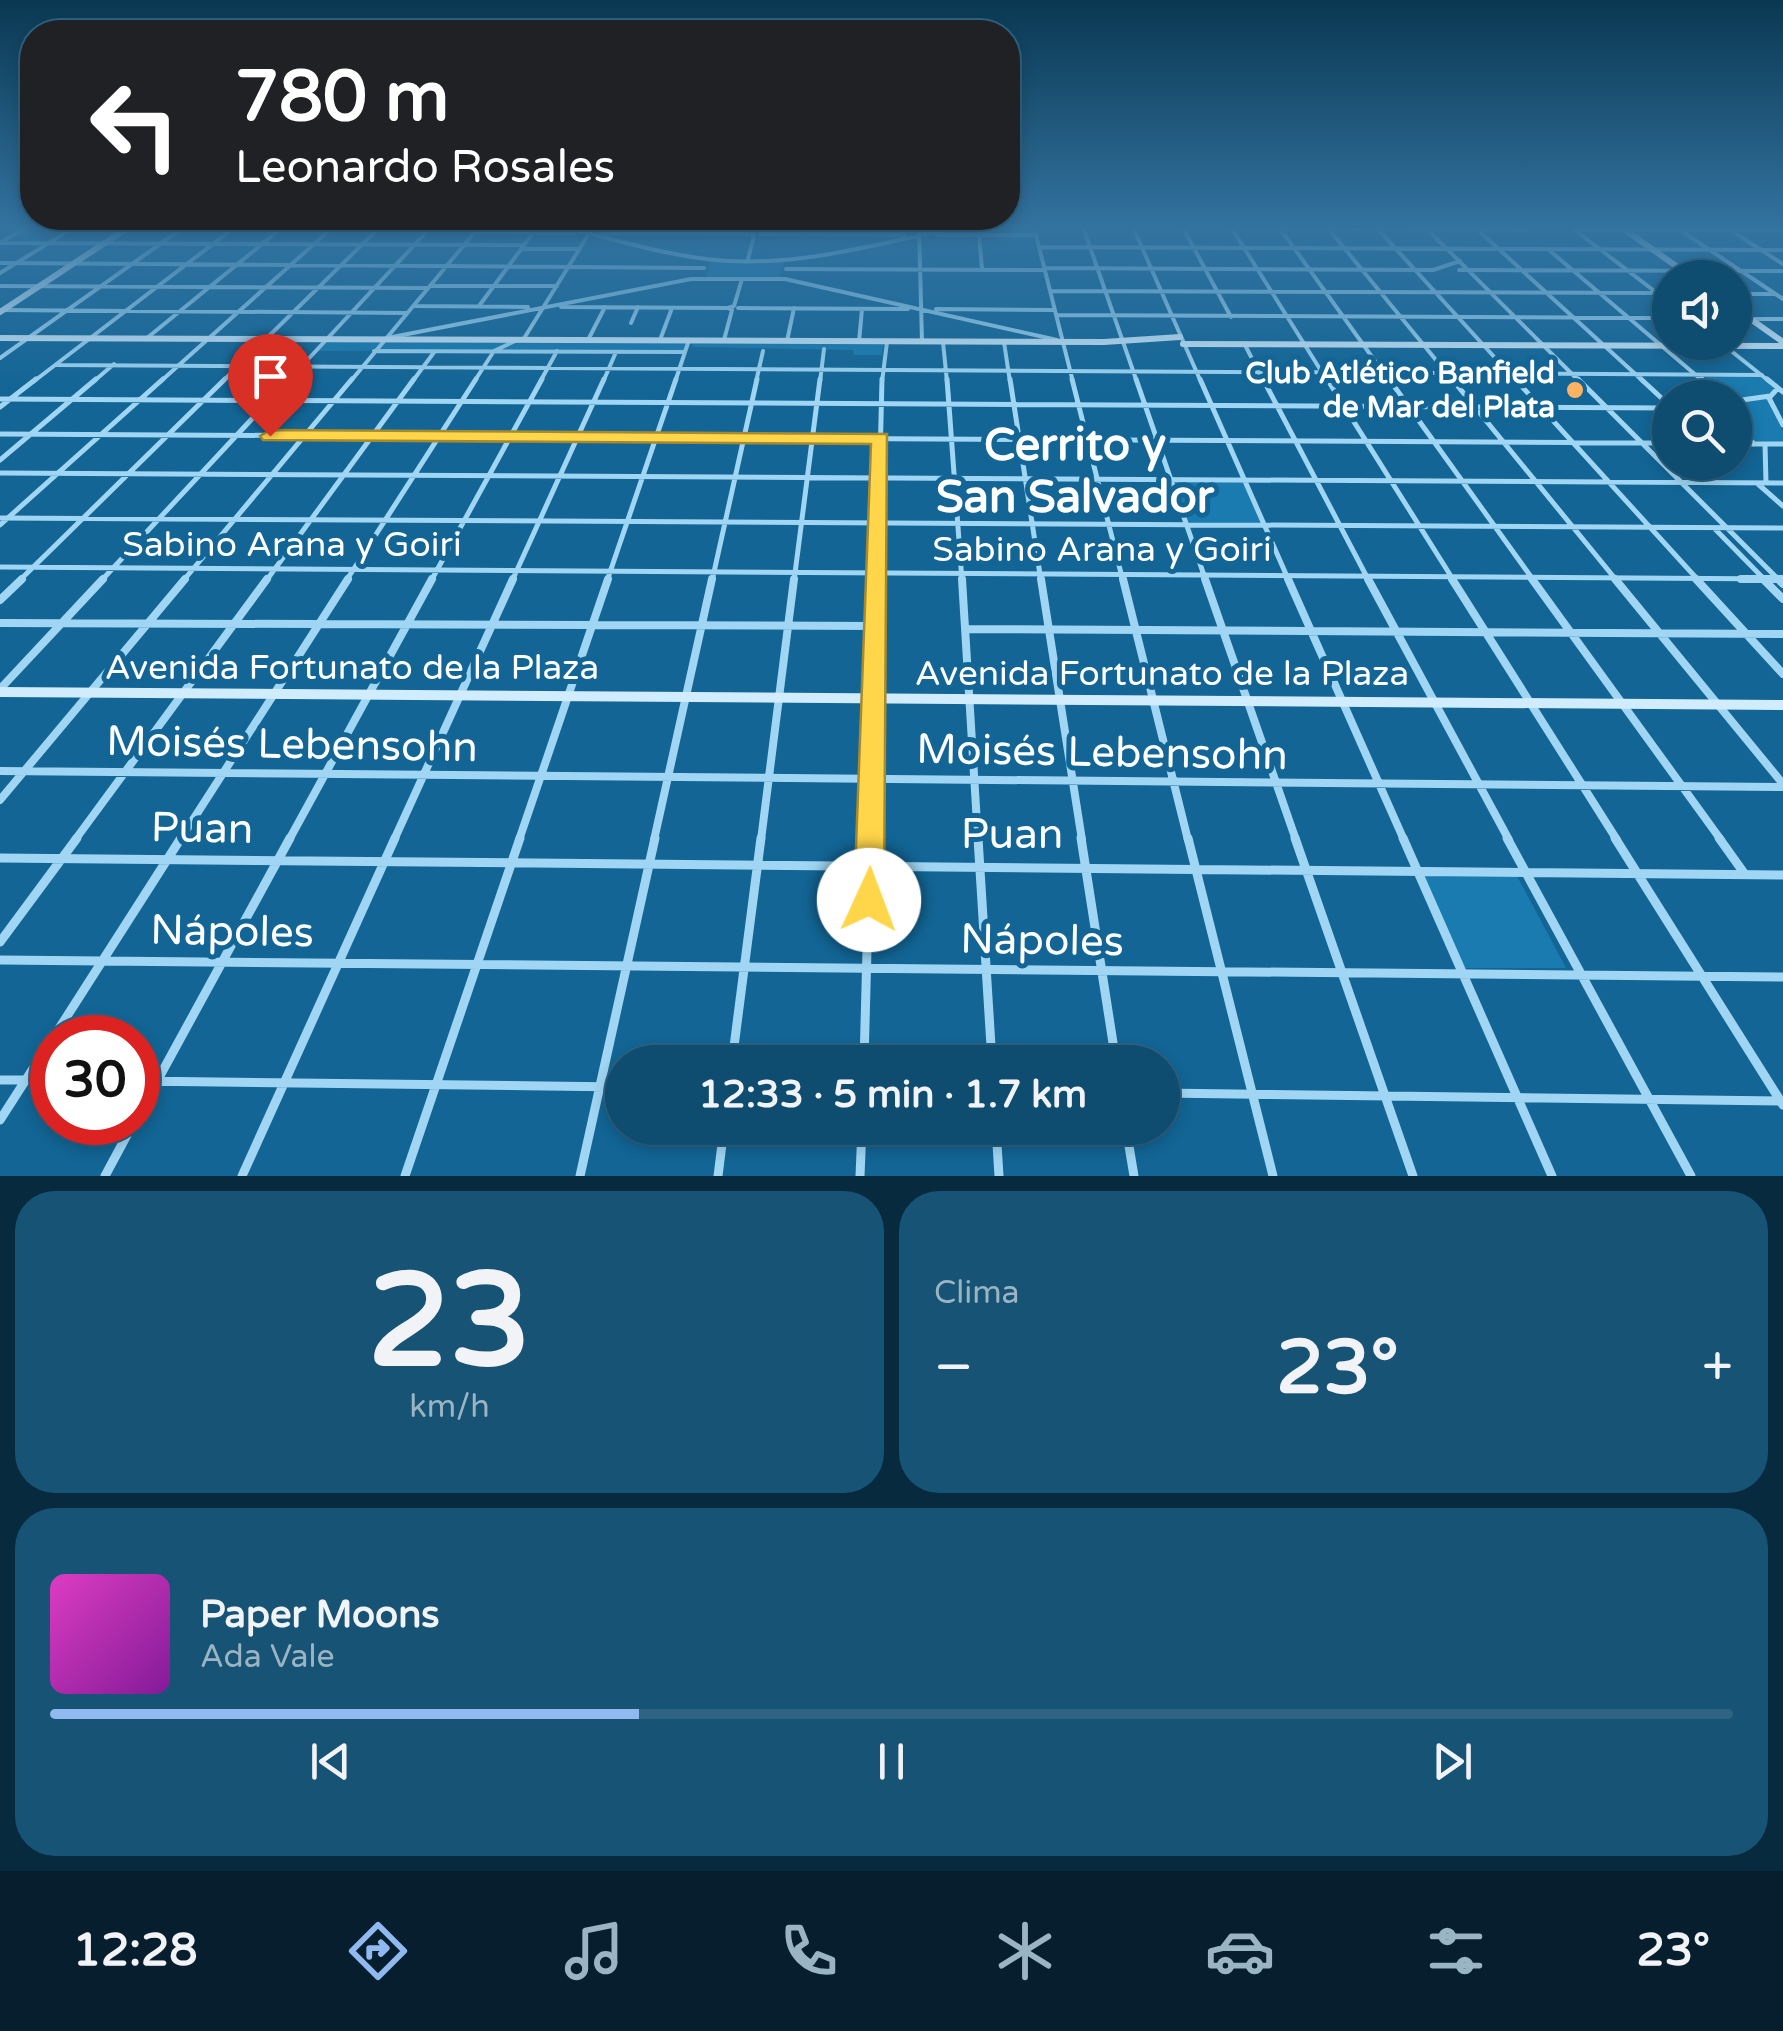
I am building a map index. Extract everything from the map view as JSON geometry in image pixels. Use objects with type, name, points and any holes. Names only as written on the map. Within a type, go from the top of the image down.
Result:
[{"type":"main road","points":[[1,311],[46,282]]},
{"type":"main road","points":[[1752,321],[1783,344]]},
{"type":"main road","points":[[0,338],[28,338]]},
{"type":"main road","points":[[384,339],[724,340]]},
{"type":"main road","points":[[1182,340],[1245,344]]},
{"type":"main road","name":"Avenida Fortunato de la Plaza","points":[[0,691],[1783,705]]},
{"type":"street","points":[[0,358],[107,282]]},
{"type":"street","points":[[0,407],[163,282]]},
{"type":"street","points":[[147,338],[215,282]]},
{"type":"street","points":[[3,520],[271,282]]},
{"type":"street","points":[[0,600],[324,282]]},
{"type":"street","points":[[0,691],[380,282]]},
{"type":"street","points":[[0,800],[434,282]]},
{"type":"street","points":[[478,307],[497,282]]},
{"type":"street","points":[[68,1015],[494,351],[520,340],[560,282]]},
{"type":"street","points":[[28,338],[384,339],[679,282]]},
{"type":"street","points":[[741,282],[724,340],[1182,340]]},
{"type":"street","points":[[798,282],[1063,342]]},
{"type":"street","points":[[921,282],[922,342]]},
{"type":"street","points":[[1048,282],[1273,1176]]},
{"type":"street","points":[[1102,282],[1413,1176]]},
{"type":"street","points":[[1158,282],[1552,1176]]},
{"type":"street","points":[[1212,282],[1231,316]]},
{"type":"street","points":[[1264,282],[1782,1102]]},
{"type":"street","points":[[1319,282],[1745,874]]},
{"type":"street","points":[[1372,282],[1783,785]]},
{"type":"street","points":[[1426,282],[1783,674]]},
{"type":"street","points":[[1480,282],[1781,580]]},
{"type":"street","points":[[1533,282],[1652,390]]},
{"type":"street","points":[[1587,282],[1652,335]]},
{"type":"street","points":[[1758,282],[1781,296]]},
{"type":"street","points":[[0,286],[557,286]]},
{"type":"street","points":[[1050,291],[1652,294]]},
{"type":"street","points":[[1752,295],[1781,296]]},
{"type":"street","points":[[414,306],[922,309],[1114,316],[1652,318]]},
{"type":"street","points":[[588,340],[605,307]]},
{"type":"street","points":[[632,322],[638,308]]},
{"type":"street","points":[[660,340],[672,308]]},
{"type":"street","points":[[787,342],[794,308]]},
{"type":"street","points":[[859,342],[862,309]]},
{"type":"street","points":[[1,311],[408,313]]},
{"type":"street","points":[[1752,319],[1783,319]]},
{"type":"street","points":[[404,1176],[689,340]]},
{"type":"street","points":[[865,1045],[882,370],[887,342]]},
{"type":"street","points":[[943,342],[956,478],[991,1045]]},
{"type":"street","points":[[1004,342],[1113,1045]]},
{"type":"street","points":[[1652,346],[1245,344],[1395,632],[1691,1176]]},
{"type":"street","points":[[1752,344],[1783,344]]},
{"type":"street","points":[[734,1045],[824,349]]},
{"type":"street","points":[[374,350],[685,352]]},
{"type":"street","points":[[0,942],[435,351]]},
{"type":"street","points":[[160,1075],[557,351]]},
{"type":"street","points":[[580,1176],[763,351]]},
{"type":"street","points":[[242,1176],[616,352]]},
{"type":"street","points":[[1682,360],[1703,380]]},
{"type":"street","points":[[1743,360],[1781,389],[1770,396],[1752,399]]},
{"type":"street","points":[[0,460],[114,364]]},
{"type":"street","points":[[56,365],[1762,375]]},
{"type":"street","points":[[1770,396],[1783,425]]},
{"type":"street","points":[[0,399],[1652,407]]},
{"type":"street","points":[[1774,408],[1783,408]]},
{"type":"street","points":[[0,434],[1652,443]]},
{"type":"street","points":[[1754,444],[1783,444]]},
{"type":"street","points":[[1765,444],[1762,483],[1783,506]]},
{"type":"street","points":[[0,473],[1783,483]]},
{"type":"street","points":[[3,520],[236,518],[1783,528]]},
{"type":"street","points":[[1714,528],[1783,599]]},
{"type":"street","name":"Sabino Arana y Goiri","points":[[0,566],[1781,580]]},
{"type":"street","points":[[0,623],[874,626]]},
{"type":"street","points":[[966,629],[1783,634]]},
{"type":"street","name":"Moisés Lebensohn","points":[[0,771],[1783,785]]},
{"type":"street","name":"Puan","points":[[0,858],[1783,874]]},
{"type":"street","name":"Nápoles","points":[[0,960],[1783,977]]},
{"type":"street","points":[[0,1120],[30,1074]]},
{"type":"street","points":[[0,1080],[30,1080]]},
{"type":"street","points":[[160,1082],[605,1087]]},
{"type":"street","points":[[1180,1094],[1782,1102]]},
{"type":"street","points":[[105,1176],[122,1145]]},
{"type":"street","points":[[718,1176],[722,1145]]},
{"type":"street","points":[[860,1176],[861,1145]]},
{"type":"street","points":[[997,1145],[1000,1176]]},
{"type":"street","points":[[1129,1145],[1134,1176]]},
{"type":"shaded area","points":[[326,340],[511,341],[494,350],[316,351]]},
{"type":"shaded area","points":[[517,341],[687,342],[684,351],[499,350]]},
{"type":"shaded area","points":[[884,344],[881,355],[854,355],[853,350],[692,347]]},
{"type":"shaded area","points":[[1759,376],[1775,388],[1767,399],[1783,431],[1783,442],[1752,442],[1752,380],[1705,377]]},
{"type":"shaded area","points":[[1170,479],[1243,480],[1264,524],[1184,524]]},
{"type":"shaded area","points":[[1418,874],[1516,874],[1566,968],[1460,968]]},
{"type":"place","name":"Club Atlético Banfield de Mar del Plata","points":[[1575,390]]},
{"type":"district","name":"Cerrito y San Salvador","points":[[1075,470]]},
{"type":"route","points":[[270,436],[880,438],[869,900]]}]
